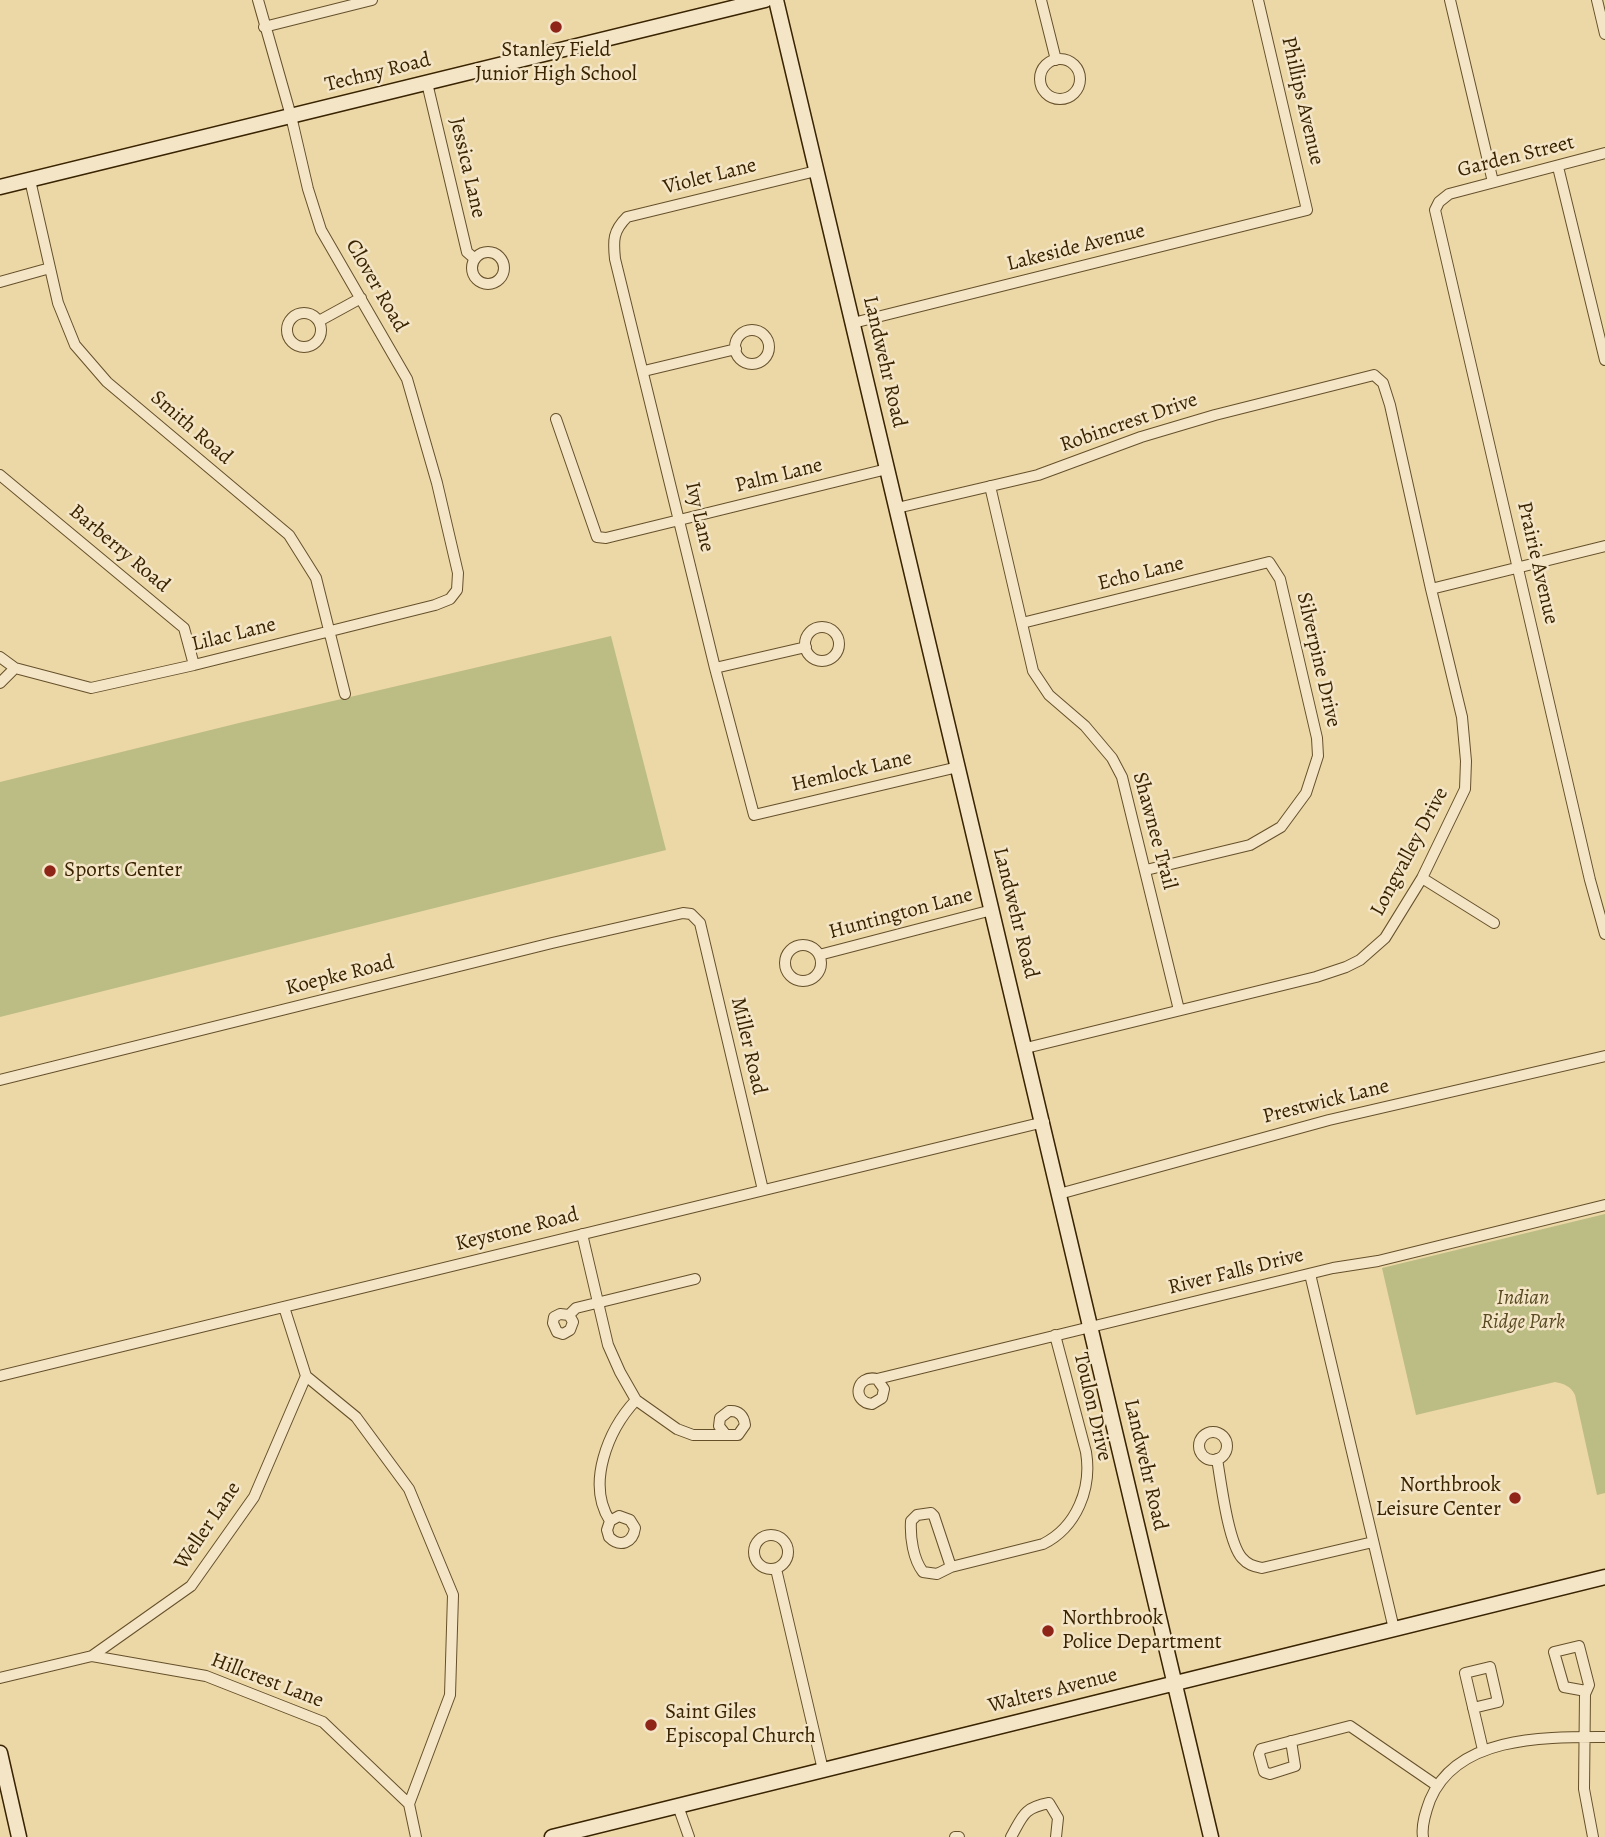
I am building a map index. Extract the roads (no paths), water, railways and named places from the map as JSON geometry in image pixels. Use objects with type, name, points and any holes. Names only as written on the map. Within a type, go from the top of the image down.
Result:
[{"type":"main road","name":"Techny Road","points":[[0,187],[765,0]]},
{"type":"main road","name":"Landwehr Road","points":[[776,0],[1044,1122],[1211,1837]]},
{"type":"main road","name":"Walters Avenue","points":[[552,1837],[1605,1577]]},
{"type":"main road","points":[[0,1754],[19,1837]]},
{"type":"street","name":"Clover Road","points":[[258,0],[321,230],[407,379],[437,483],[458,573],[457,590]]},
{"type":"street","points":[[264,27],[372,0]]},
{"type":"street","points":[[1041,0],[1056,60]]},
{"type":"street","name":"Phillips Avenue","points":[[1258,0],[1307,210]]},
{"type":"street","points":[[1450,0],[1493,182]]},
{"type":"street","points":[[1597,0],[1605,34]]},
{"type":"street","points":[[1056,60],[1071,62],[1080,74],[1077,89],[1070,96],[1061,99],[1047,94],[1041,81],[1044,67],[1056,60]]},
{"type":"street","name":"Jessica Lane","points":[[427,83],[467,252],[475,259]]},
{"type":"street","name":"Garden Street","points":[[1439,202],[1450,194],[1605,153]]},
{"type":"street","points":[[1558,167],[1605,360]]},
{"type":"street","name":"Violet Lane","points":[[616,228],[627,217],[817,170]]},
{"type":"street","name":"Smith Road","points":[[30,180],[58,303],[75,345],[107,382],[289,535],[316,578],[345,694]]},
{"type":"street","name":"Prairie Avenue","points":[[1439,202],[1435,210],[1590,880],[1605,934]]},
{"type":"street","name":"Lakeside Avenue","points":[[853,323],[1307,210]]},
{"type":"street","name":"Ivy Lane","points":[[616,228],[613,240],[615,259],[715,668],[754,815]]},
{"type":"street","points":[[0,282],[50,268]]},
{"type":"street","points":[[319,321],[361,298]]},
{"type":"street","points":[[644,371],[736,349]]},
{"type":"street","name":"Robincrest Drive","points":[[897,508],[1038,475],[1215,415],[1374,375]]},
{"type":"street","name":"Longvalley Drive","points":[[1026,1048],[1332,973],[1360,960],[1377,947],[1392,929],[1422,878],[1465,789],[1466,761],[1462,717],[1390,405],[1383,383],[1374,375]]},
{"type":"street","name":"Palm Lane","points":[[556,419],[597,537],[606,538],[887,469]]},
{"type":"street","name":"Barberry Road","points":[[0,475],[184,628],[194,665]]},
{"type":"street","name":"Shawnee Trail","points":[[990,486],[1033,671],[1049,695],[1085,726],[1112,758],[1122,776],[1179,1010]]},
{"type":"street","points":[[1431,589],[1605,546]]},
{"type":"street","name":"Echo Lane","points":[[1022,622],[1269,562]]},
{"type":"street","name":"Silverpine Drive","points":[[1146,870],[1250,845],[1281,827],[1309,784],[1318,756],[1314,720],[1280,579],[1269,562]]},
{"type":"street","name":"Lilac Lane","points":[[15,668],[91,688],[435,605],[450,599],[457,590]]},
{"type":"street","points":[[715,668],[806,647]]},
{"type":"street","points":[[0,657],[15,668],[0,684]]},
{"type":"street","name":"Hemlock Lane","points":[[754,815],[958,767]]},
{"type":"street","points":[[1422,878],[1494,923]]},
{"type":"street","name":"Huntington Lane","points":[[819,955],[992,910]]},
{"type":"street","name":"Koepke Road","points":[[0,1080],[552,943],[677,914],[691,914]]},
{"type":"street","name":"Miller Road","points":[[691,914],[700,923],[763,1189]]},
{"type":"street","name":"Prestwick Lane","points":[[1059,1194],[1329,1121],[1605,1056]]},
{"type":"street","name":"Keystone Road","points":[[0,1376],[1044,1122]]},
{"type":"street","name":"River Falls Drive","points":[[877,1379],[1605,1205]]},
{"type":"street","points":[[582,1234],[608,1345],[636,1400],[677,1429],[693,1435],[726,1435]]},
{"type":"street","points":[[1310,1274],[1394,1629]]},
{"type":"street","points":[[569,1315],[576,1308],[695,1279]]},
{"type":"street","points":[[284,1307],[306,1376],[356,1417],[409,1489],[453,1595],[450,1695],[409,1804],[416,1837]]},
{"type":"street","name":"Toulon Drive","points":[[951,1567],[934,1516],[930,1513],[917,1515],[911,1521],[910,1528],[917,1563],[923,1572],[937,1574],[951,1567],[1043,1544],[1055,1538],[1069,1524],[1084,1496],[1089,1468],[1055,1335]]},
{"type":"street","name":"Weller Lane","points":[[92,1657],[191,1586],[254,1497],[306,1376]]},
{"type":"street","points":[[610,1521],[603,1510],[599,1492],[602,1464],[611,1437],[626,1411],[636,1400]]},
{"type":"street","points":[[1217,1459],[1234,1541],[1240,1556],[1249,1565],[1262,1568],[1373,1542]]},
{"type":"street","points":[[776,1569],[823,1770]]},
{"type":"street","points":[[1587,1691],[1564,1687],[1554,1652],[1579,1646],[1589,1685],[1584,1789],[1592,1837]]},
{"type":"street","name":"Hillcrest Lane","points":[[0,1678],[92,1657],[206,1676],[323,1722],[409,1804]]},
{"type":"street","points":[[1473,1709],[1498,1702],[1490,1667],[1465,1673],[1473,1709],[1483,1750]]},
{"type":"street","points":[[1291,1741],[1350,1726],[1436,1785]]},
{"type":"street","points":[[1423,1837],[1427,1808],[1436,1785],[1460,1763],[1483,1750],[1517,1742],[1605,1737]]},
{"type":"street","points":[[1011,1837],[1032,1806],[1049,1803],[1058,1818],[1056,1837]]},
{"type":"street","points":[[678,1806],[689,1837]]},
{"type":"place","name":"Stanley Field Junior High School","points":[[556,27]]},
{"type":"place","name":"Sports Center","points":[[50,871]]},
{"type":"place","name":"Northbrook Leisure Center","points":[[1515,1498]]},
{"type":"place","name":"Northbrook Police Department","points":[[1048,1631]]},
{"type":"place","name":"Saint Giles Episcopal Church","points":[[651,1725]]},
{"type":"park label","name":"Indian Ridge Park","points":[[1523,1311]]}]
